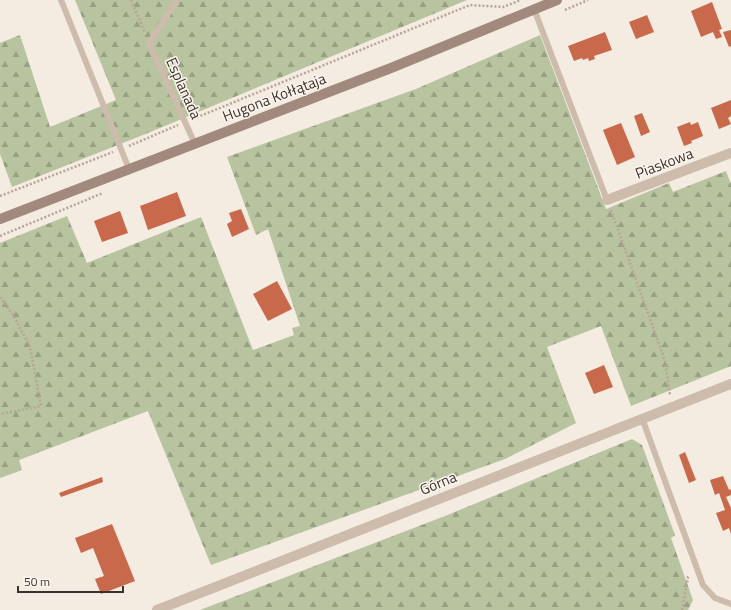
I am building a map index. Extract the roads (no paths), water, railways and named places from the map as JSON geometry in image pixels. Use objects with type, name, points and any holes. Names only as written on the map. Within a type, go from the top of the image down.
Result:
[{"type":"main road","name":"Hugona Kołłątaja","points":[[0,219],[391,68],[557,0]]},
{"type":"street","name":"Piaskowa","points":[[607,200],[731,153]]},
{"type":"street","name":"Górna","points":[[157,610],[731,384]]},
{"type":"lane","points":[[61,0],[129,169]]},
{"type":"lane","name":"Esplanada","points":[[177,0],[149,43],[195,144]]},
{"type":"lane","points":[[534,9],[607,200]]},
{"type":"lane","points":[[642,418],[703,585],[715,598],[731,604]]}]
